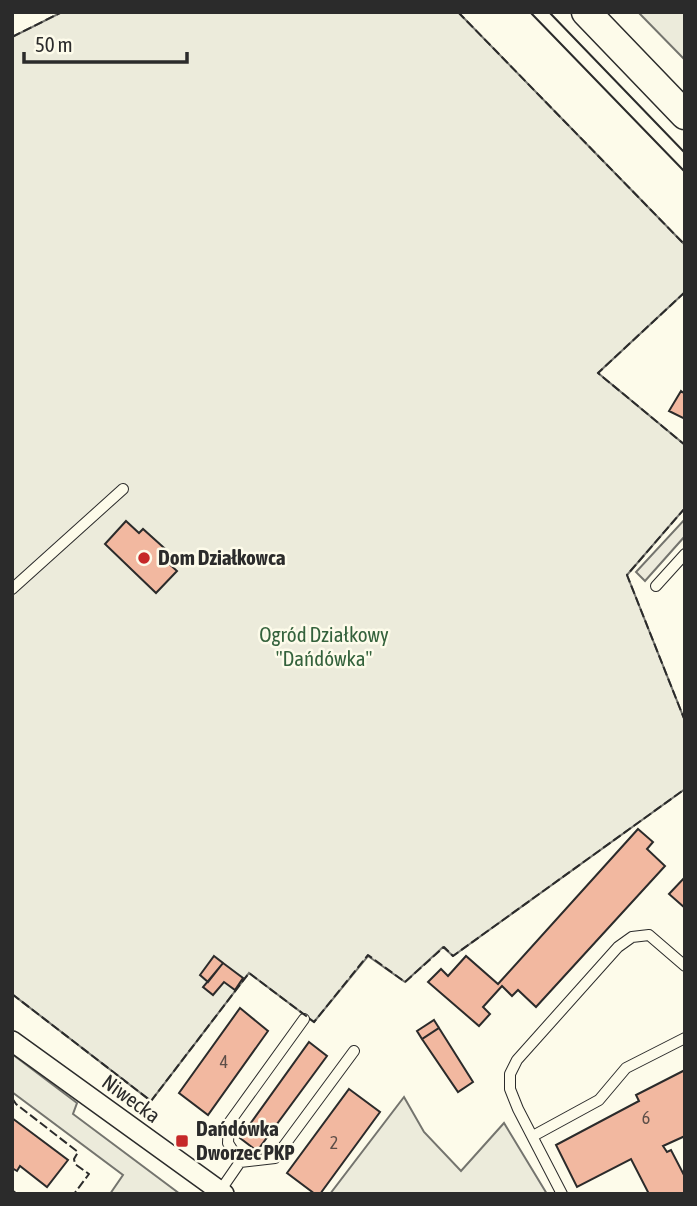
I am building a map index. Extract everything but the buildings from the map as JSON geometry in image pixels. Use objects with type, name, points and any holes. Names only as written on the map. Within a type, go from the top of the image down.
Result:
[{"type":"main road","points":[[586,12],[685,115]]},
{"type":"street","name":"Niwecka","points":[[12,1041],[222,1192]]},
{"type":"lane","points":[[12,589],[123,489]]},
{"type":"lane","points":[[656,586],[685,555]]},
{"type":"lane","points":[[562,1194],[510,1089],[510,1074],[517,1060],[618,947],[632,937],[649,935],[685,966]]},
{"type":"lane","points":[[240,1162],[228,1143],[229,1123],[304,1019]]},
{"type":"lane","points":[[533,1136],[599,1100],[626,1068],[685,1038]]},
{"type":"lane","points":[[240,1162],[275,1158],[354,1051]]},
{"type":"lane","points":[[222,1192],[240,1162]]},
{"type":"green space","name":"Ogród Działkowy \"Dańdówka\"","points":[[62,12],[458,12],[685,245],[685,292],[598,373],[685,445],[685,508],[627,575],[685,721],[685,789],[453,956],[443,947],[405,982],[368,956],[314,1022],[249,973],[151,1101],[12,994],[12,37]]},
{"type":"green space","points":[[638,12],[685,12],[685,60]]},
{"type":"green space","points":[[12,1054],[77,1103],[73,1114],[180,1194],[110,1194],[123,1175],[12,1092]]},
{"type":"green space","points":[[404,1097],[424,1132],[461,1171],[504,1123],[547,1194],[330,1194]]},
{"type":"shaded area","points":[[685,519],[685,536],[645,581],[636,572]]},
{"type":"tram line","points":[[530,12],[685,172]]},
{"type":"tram line","points":[[549,12],[685,153]]},
{"type":"fence","points":[[12,37],[62,12]]},
{"type":"fence","points":[[458,12],[685,245]]},
{"type":"fence","points":[[685,292],[598,373],[685,445]]},
{"type":"fence","points":[[685,508],[627,575],[685,721]]},
{"type":"fence","points":[[12,994],[151,1101],[249,973],[314,1022],[368,955],[405,982],[444,947],[453,956],[685,789]]},
{"type":"fence","points":[[12,1098],[16,1104],[78,1152],[74,1159],[75,1164],[89,1174],[74,1194]]},
{"type":"fence","points":[[12,1190],[17,1194]]},
{"type":"place","name":"Dom Działkowca","points":[[144,558]]},
{"type":"place","name":"Dańdówka Dworzec PKP","points":[[182,1141]]}]
